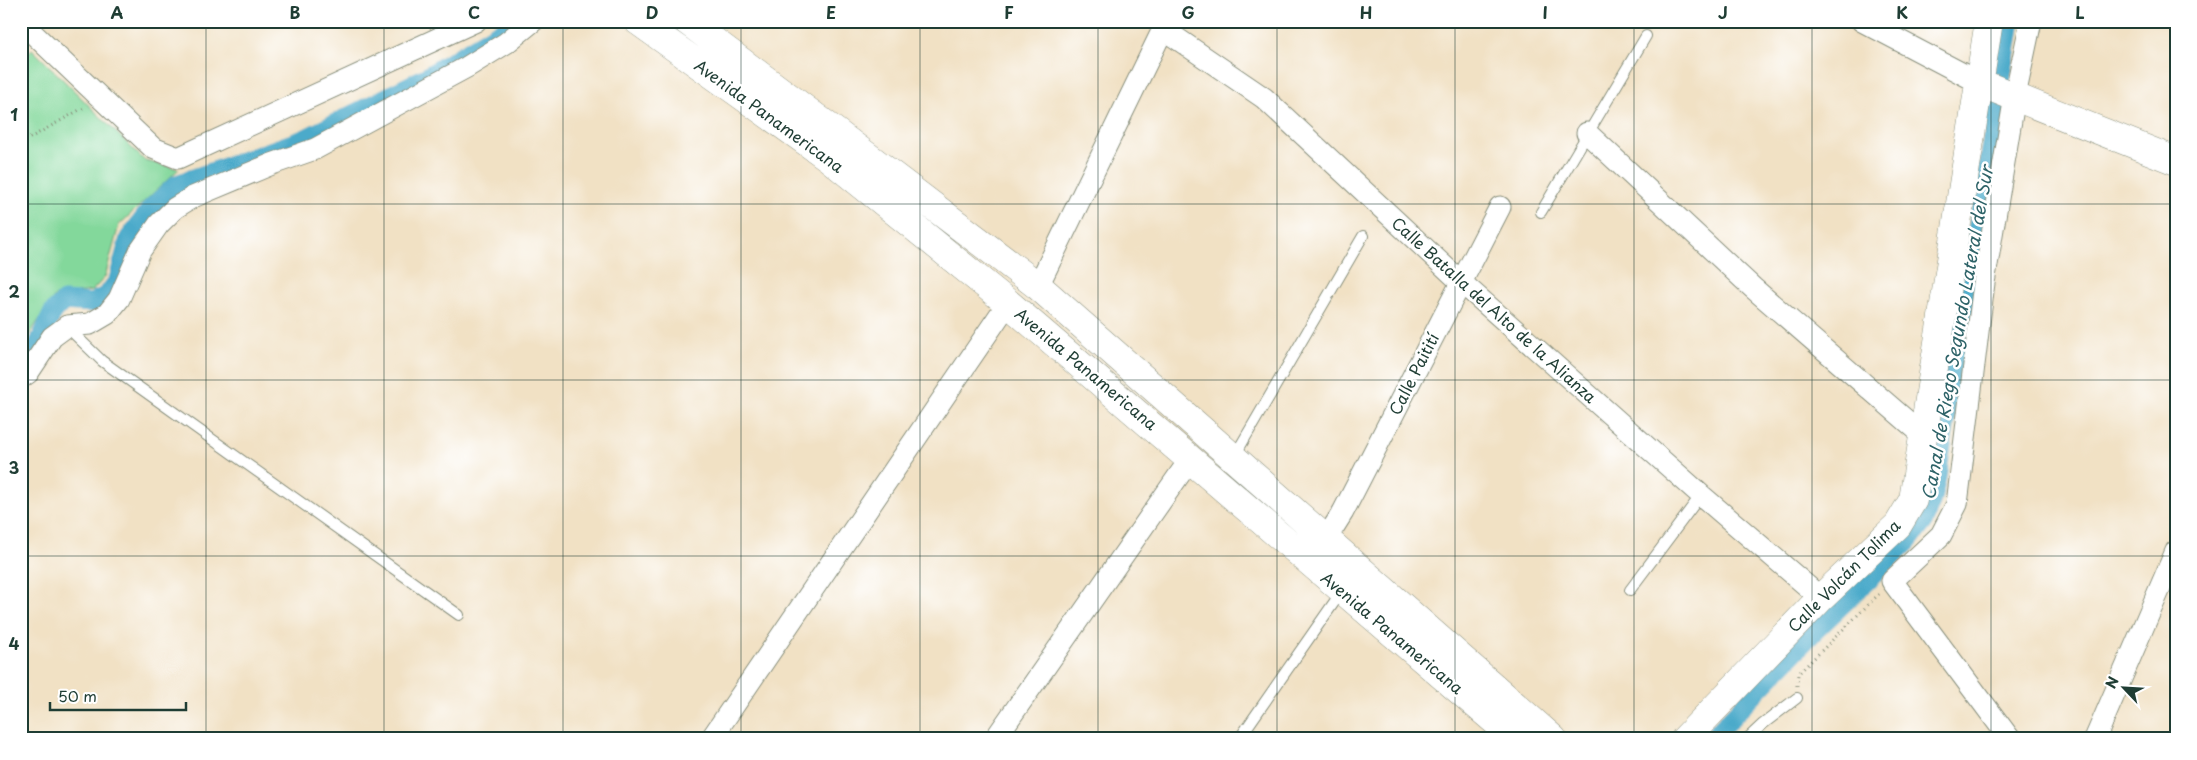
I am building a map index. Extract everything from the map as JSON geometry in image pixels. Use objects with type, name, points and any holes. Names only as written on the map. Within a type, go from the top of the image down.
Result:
[{"type":"main road","name":"Avenida Panamericana","points":[[638,21],[829,158],[1008,303],[1516,739]]},
{"type":"main road","name":"Avenida Panamericana","points":[[687,21],[838,133],[1038,286],[1553,739]]},
{"type":"main road","name":"Calle Volcán Tolima","points":[[1685,739],[1821,598],[1898,525],[1913,500],[1923,435],[1997,89],[1989,21]]},
{"type":"main road","points":[[1997,89],[2176,161]]},
{"type":"street","points":[[21,22],[153,148],[178,158],[476,21]]},
{"type":"street","points":[[21,378],[28,373],[52,337],[66,326],[90,324],[107,314],[119,299],[140,251],[159,224],[175,208],[192,197],[272,164],[315,149],[467,67],[506,43],[533,21]]},
{"type":"street","points":[[1862,21],[1997,89]]},
{"type":"street","name":"Calle Volcán Tolima","points":[[1892,581],[1941,535],[1957,504],[1984,283],[1997,89],[2031,21]]},
{"type":"street","points":[[1038,286],[1165,25]]},
{"type":"street","name":"Calle Batalla del Alto de la Alianza","points":[[1165,25],[1264,98],[1461,282],[1701,495],[1821,598]]},
{"type":"street","points":[[1587,133],[1753,288],[1923,435]]},
{"type":"street","name":"Calle Paitití","points":[[1326,539],[1343,512],[1500,206]]},
{"type":"street","points":[[711,739],[1008,303]]},
{"type":"street","points":[[995,739],[1190,458]]},
{"type":"street","points":[[2095,739],[2176,550]]},
{"type":"street","points":[[1892,581],[2010,739]]},
{"type":"lane","points":[[1541,212],[1646,36]]},
{"type":"lane","points":[[1233,458],[1363,236]]},
{"type":"lane","points":[[66,326],[102,361],[459,615]]},
{"type":"lane","points":[[1630,590],[1701,495]]},
{"type":"lane","points":[[1238,739],[1342,591]]},
{"type":"lane","points":[[1747,739],[1797,698]]},
{"type":"path","points":[[21,143],[101,98]]},
{"type":"path","points":[[1797,698],[1798,674],[1892,581]]},
{"type":"green space","points":[[32,49],[145,161],[179,169],[119,225],[105,277],[92,291],[55,296],[21,347],[21,61]]},
{"type":"waterway","points":[[35,351],[53,312],[64,301],[92,303],[107,295],[118,280],[129,238],[151,208],[177,184],[304,139],[424,78],[517,21]]},
{"type":"waterway","name":"Canal de Riego Segundo Lateral del Sur","points":[[1711,739],[1816,630],[1907,543],[1923,523],[1936,482],[2011,21]]}]
